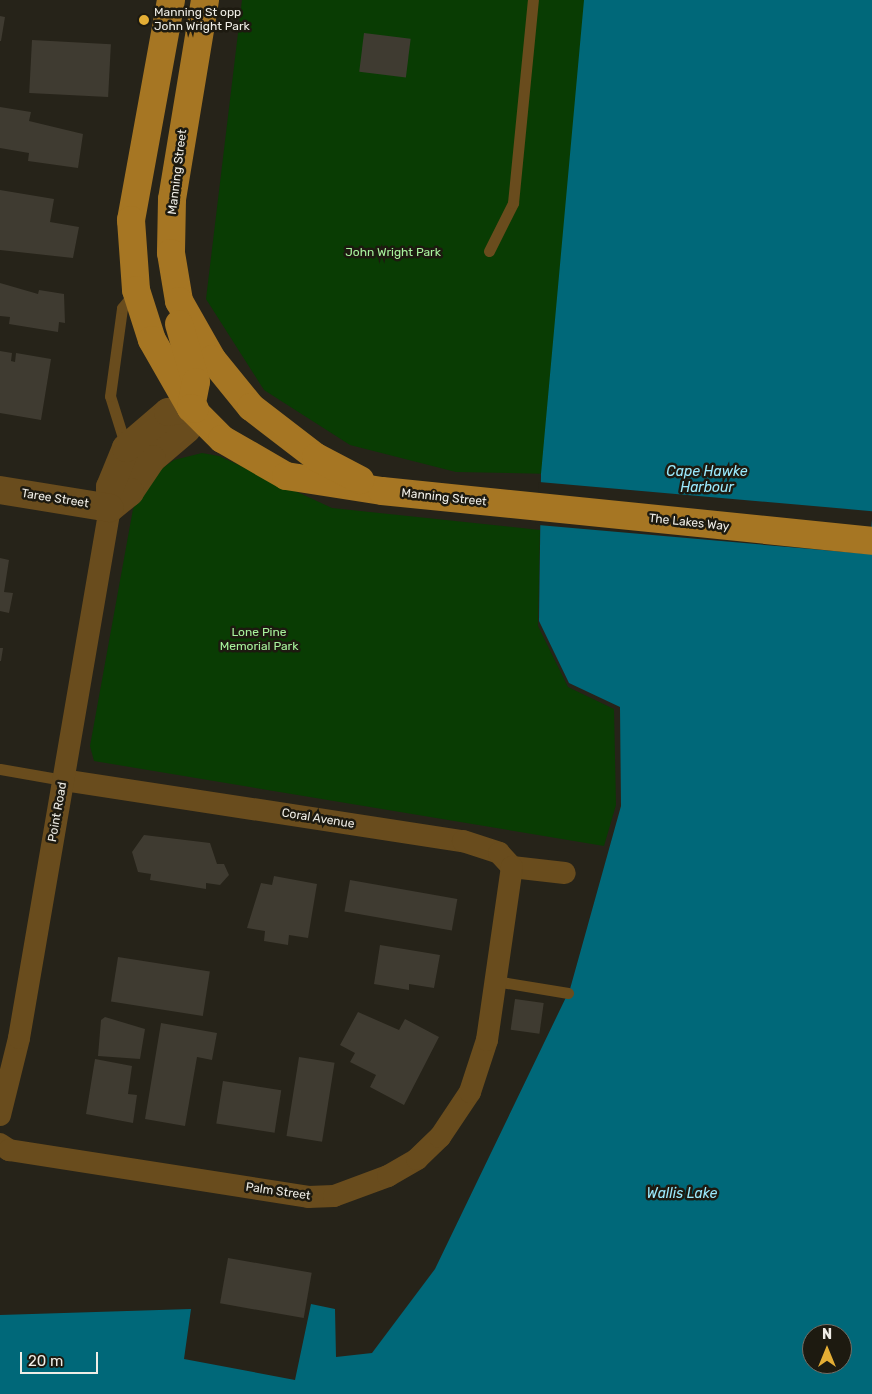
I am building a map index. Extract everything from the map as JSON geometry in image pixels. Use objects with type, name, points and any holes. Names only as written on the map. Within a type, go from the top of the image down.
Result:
[{"type":"main road","name":"Manning Street","points":[[171,0],[131,220],[136,290],[152,340],[191,408],[222,439],[286,476],[382,492],[506,505]]},
{"type":"main road","name":"Manning Street","points":[[205,0],[172,199],[171,253],[178,301],[212,360],[251,407],[316,457],[382,492]]},
{"type":"main road","points":[[178,301],[179,326],[196,382],[191,408],[219,416],[289,455],[316,457]]},
{"type":"main road","name":"The Lakes Way","points":[[506,505],[872,541]]},
{"type":"street","name":"Point Road","points":[[0,1116],[8,1097],[110,508],[110,487],[126,448],[168,412],[191,408]]},
{"type":"street","points":[[110,508],[130,492],[152,459],[187,429],[191,408]]},
{"type":"street","name":"Taree Street","points":[[0,490],[110,508]]},
{"type":"street","name":"Coral Avenue","points":[[63,780],[463,841],[499,853],[512,868]]},
{"type":"street","points":[[512,868],[565,873]]},
{"type":"street","name":"Palm Street","points":[[3,1151],[308,1197],[354,1190],[417,1158],[458,1114],[480,1066],[512,868]]},
{"type":"lane","points":[[489,251],[512,202],[533,0]]},
{"type":"lane","points":[[126,448],[110,396],[122,308],[136,290]]},
{"type":"lane","points":[[0,769],[63,780]]},
{"type":"lane","points":[[495,981],[568,994]]},
{"type":"green space","name":"John Wright Park","points":[[242,0],[596,0],[554,474],[456,472],[350,445],[264,390],[206,299]]},
{"type":"green space","name":"Lone Pine Memorial Park","points":[[202,453],[219,456],[332,508],[540,530],[538,626],[568,687],[614,709],[616,805],[604,846],[94,761],[90,746],[133,509],[142,488],[158,471],[174,460]]},
{"type":"water","name":"Cape Hawke Harbour","points":[[584,0],[872,0],[872,1394],[0,1394],[0,1315],[191,1309],[184,1359],[295,1380],[311,1304],[335,1309],[336,1357],[372,1353],[435,1269],[570,989],[621,806],[620,707],[569,683],[539,621],[541,474]]},
{"type":"pier","points":[[539,482],[872,511],[869,554],[535,525]]},
{"type":"building","points":[[0,16],[5,17],[1,41],[0,41]]},
{"type":"building","points":[[364,33],[411,39],[406,77],[359,72]]},
{"type":"building","points":[[32,40],[111,44],[108,97],[29,93]]},
{"type":"building","points":[[0,107],[31,112],[29,121],[83,134],[78,168],[28,161],[29,153],[0,148]]},
{"type":"building","points":[[0,190],[54,199],[50,222],[79,227],[73,258],[0,250]]},
{"type":"building","points":[[0,283],[38,294],[39,290],[64,294],[65,323],[59,322],[58,332],[9,324],[10,317],[0,316]]},
{"type":"building","points":[[0,351],[12,353],[11,361],[15,362],[16,353],[51,359],[41,420],[0,413]]},
{"type":"building","points":[[0,558],[9,560],[4,592],[13,593],[9,613],[0,611]]},
{"type":"building","points":[[0,648],[3,648],[1,661],[0,661]]},
{"type":"building","points":[[144,835],[210,843],[217,864],[224,864],[229,875],[220,885],[206,883],[206,889],[150,880],[151,874],[138,872],[132,852]]},
{"type":"building","points":[[274,876],[317,884],[308,938],[289,935],[288,945],[264,941],[265,931],[247,928],[261,883],[272,885]]},
{"type":"building","points":[[350,880],[457,899],[452,930],[344,912]]},
{"type":"building","points":[[380,945],[440,955],[434,988],[409,984],[409,990],[374,984]]},
{"type":"building","points":[[118,957],[210,972],[203,1016],[111,1001]]},
{"type":"building","points":[[515,999],[544,1003],[539,1034],[511,1030]]},
{"type":"building","points":[[358,1012],[399,1030],[405,1019],[439,1037],[404,1105],[370,1087],[376,1075],[350,1062],[355,1053],[340,1045]]},
{"type":"building","points":[[105,1017],[145,1029],[140,1059],[98,1056],[101,1020]]},
{"type":"building","points":[[161,1023],[217,1033],[212,1060],[197,1057],[185,1126],[145,1119]]},
{"type":"building","points":[[299,1057],[335,1063],[322,1142],[286,1136]]},
{"type":"building","points":[[95,1059],[132,1066],[128,1094],[137,1095],[133,1123],[86,1114]]},
{"type":"building","points":[[223,1081],[281,1090],[275,1133],[216,1123]]},
{"type":"building","points":[[228,1258],[312,1273],[304,1318],[220,1303]]},
{"type":"place","name":"Manning St opp John Wright Park","points":[[144,20]]},
{"type":"water label","name":"Wallis Lake","points":[[682,1194]]}]
